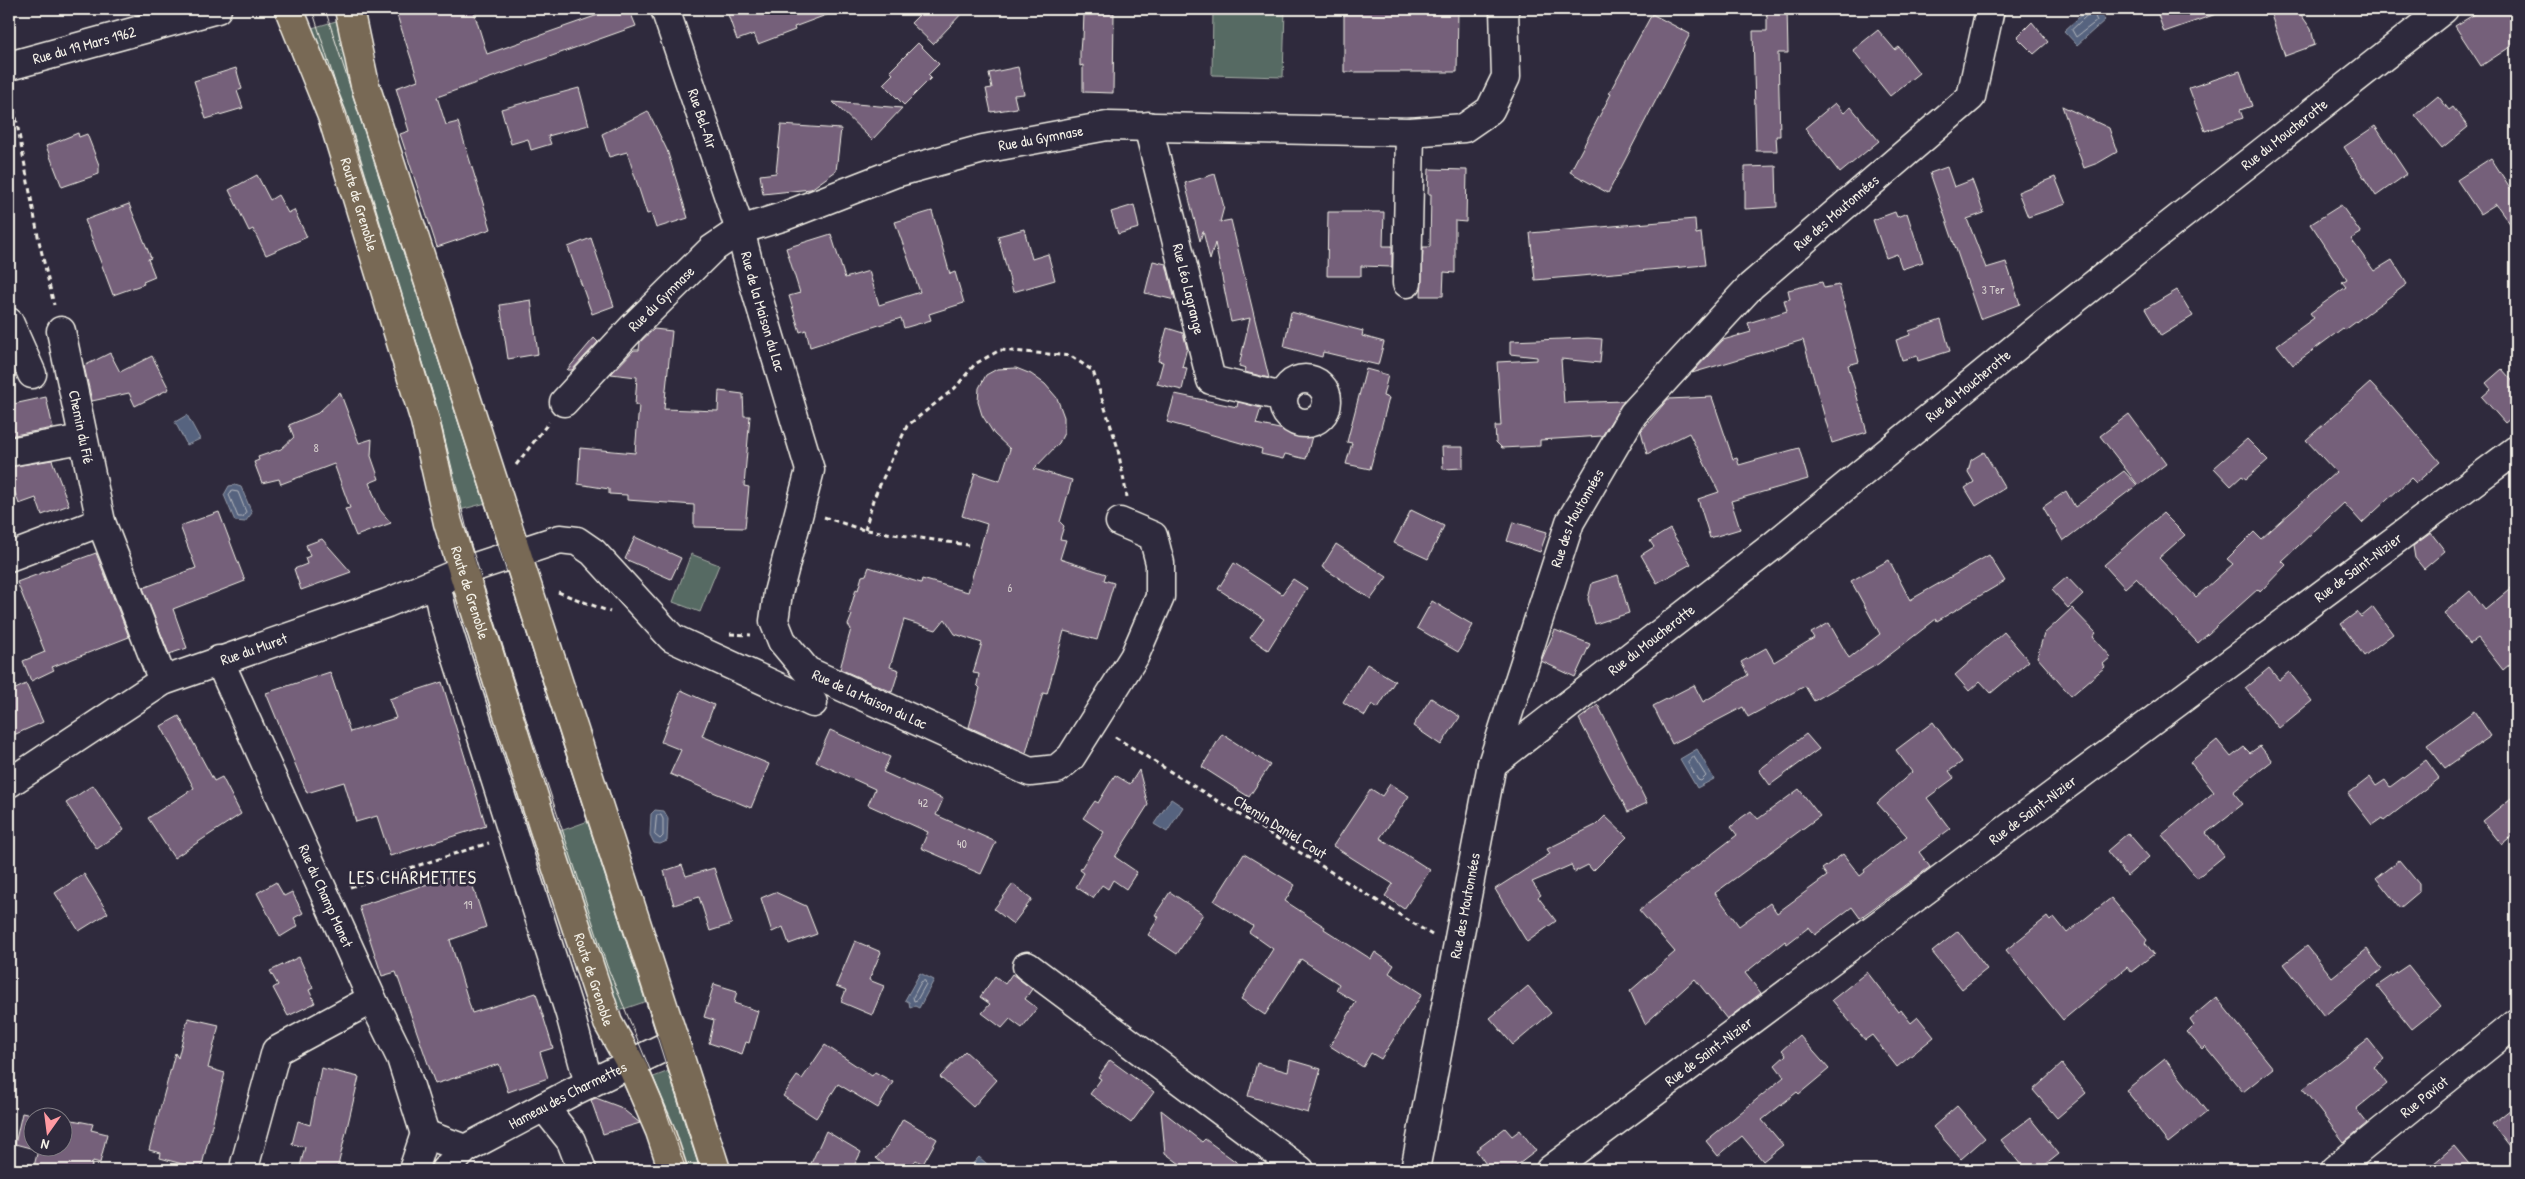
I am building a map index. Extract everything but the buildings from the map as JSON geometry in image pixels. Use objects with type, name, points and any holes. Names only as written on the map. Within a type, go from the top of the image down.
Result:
[{"type":"main road","name":"Route de Grenoble","points":[[290,9],[332,116],[425,421],[442,499],[463,571],[543,826],[608,1023],[631,1064],[660,1132],[672,1170]]},
{"type":"main road","points":[[349,9],[365,85],[518,553],[673,1043],[716,1170]]},
{"type":"street","name":"Rue du 19 Mars 1962","points":[[9,66],[217,9]]},
{"type":"street","name":"Rue Bel-Air","points":[[665,9],[740,230]]},
{"type":"street","name":"Rue du Gymnase","points":[[564,402],[633,328],[712,249],[740,230],[782,217],[895,173],[982,149],[1107,126],[1410,132],[1464,128],[1490,110],[1506,77],[1504,9]]},
{"type":"street","name":"Rue des Moutonnées","points":[[1415,1170],[1492,764],[1570,522],[1633,414],[1751,286],[1971,97],[1990,9]]},
{"type":"street","name":"Rue du Moucherotte","points":[[1492,764],[1774,546],[2044,324],[2444,9]]},
{"type":"street","name":"Rue Léo Lagrange","points":[[1148,126],[1212,380],[1283,397]]},
{"type":"street","points":[[1407,283],[1410,132]]},
{"type":"street","name":"Rue de la Maison du Lac","points":[[740,230],[754,284],[810,470],[778,593],[774,621],[782,641],[807,671],[1030,772],[1057,769],[1070,757],[1134,657],[1160,597],[1160,563],[1152,536],[1126,525]]},
{"type":"street","points":[[9,322],[32,374]]},
{"type":"street","name":"Chemin du Fié","points":[[60,331],[101,522],[163,681]]},
{"type":"street","points":[[9,452],[82,439]]},
{"type":"street","name":"Rue de Saint-Nizier","points":[[1550,1170],[2516,450]]},
{"type":"street","points":[[9,557],[101,522]]},
{"type":"street","name":"Rue du Muret","points":[[9,783],[163,681],[387,603],[463,571],[560,539],[577,541],[593,552],[672,638],[813,703]]},
{"type":"street","points":[[436,582],[442,612],[570,1014],[589,1084]]},
{"type":"street","name":"Rue du Champ Manet","points":[[219,660],[372,999],[401,1058],[425,1134]]},
{"type":"street","points":[[1027,966],[1300,1170]]},
{"type":"street","points":[[245,1164],[276,1051],[372,999]]},
{"type":"street","name":"Rue Paviot","points":[[2334,1170],[2516,1024]]},
{"type":"street","name":"Hameau des Charmettes","points":[[445,1170],[465,1149],[589,1084],[673,1043]]},
{"type":"street","points":[[544,1107],[571,1141],[582,1170]]},
{"type":"street","points":[[413,1170],[425,1134],[465,1149]]},
{"type":"path","points":[[9,81],[39,240],[60,331]]},
{"type":"path","points":[[865,530],[873,500],[907,426],[955,388],[975,364],[1000,350],[1070,356],[1092,371],[1118,445],[1126,525]]},
{"type":"path","points":[[498,493],[564,402]]},
{"type":"path","points":[[800,508],[865,530],[968,545]]},
{"type":"path","name":"Chemin Daniel Cout","points":[[1093,723],[1456,950]]},
{"type":"path","points":[[325,895],[514,835]]},
{"type":"green space","points":[[1213,9],[1285,9],[1283,77],[1212,75]]},
{"type":"green space","points":[[336,21],[490,502],[456,511],[312,28]]},
{"type":"green space","points":[[691,554],[719,565],[700,612],[673,602]]},
{"type":"green space","points":[[594,819],[653,999],[615,1012],[555,833]]},
{"type":"green space","points":[[673,1071],[707,1170],[679,1170],[651,1078]]},
{"type":"water","points":[[2088,9],[2096,9],[2105,20],[2077,45],[2064,31]]},
{"type":"water","points":[[187,415],[200,439],[187,445],[175,422]]},
{"type":"water","points":[[229,486],[241,487],[252,513],[245,522],[235,521],[224,495]]},
{"type":"water","points":[[1697,749],[1714,779],[1697,788],[1680,759]]},
{"type":"water","points":[[1171,799],[1183,807],[1167,832],[1154,824]]},
{"type":"water","points":[[655,810],[664,811],[668,818],[667,841],[660,844],[654,843],[650,835],[651,814]]},
{"type":"water","points":[[920,973],[934,980],[919,1008],[915,1006],[910,1008],[909,1002],[905,1000]]},
{"type":"water","points":[[979,1157],[994,1170],[967,1170]]},
{"type":"tram line","points":[[312,9],[437,407],[470,542],[523,710],[607,966],[661,1096],[686,1170]]},
{"type":"tram line","points":[[325,9],[700,1170]]},
{"type":"district","name":"LES CHARMETTES","points":[[413,878]]}]
